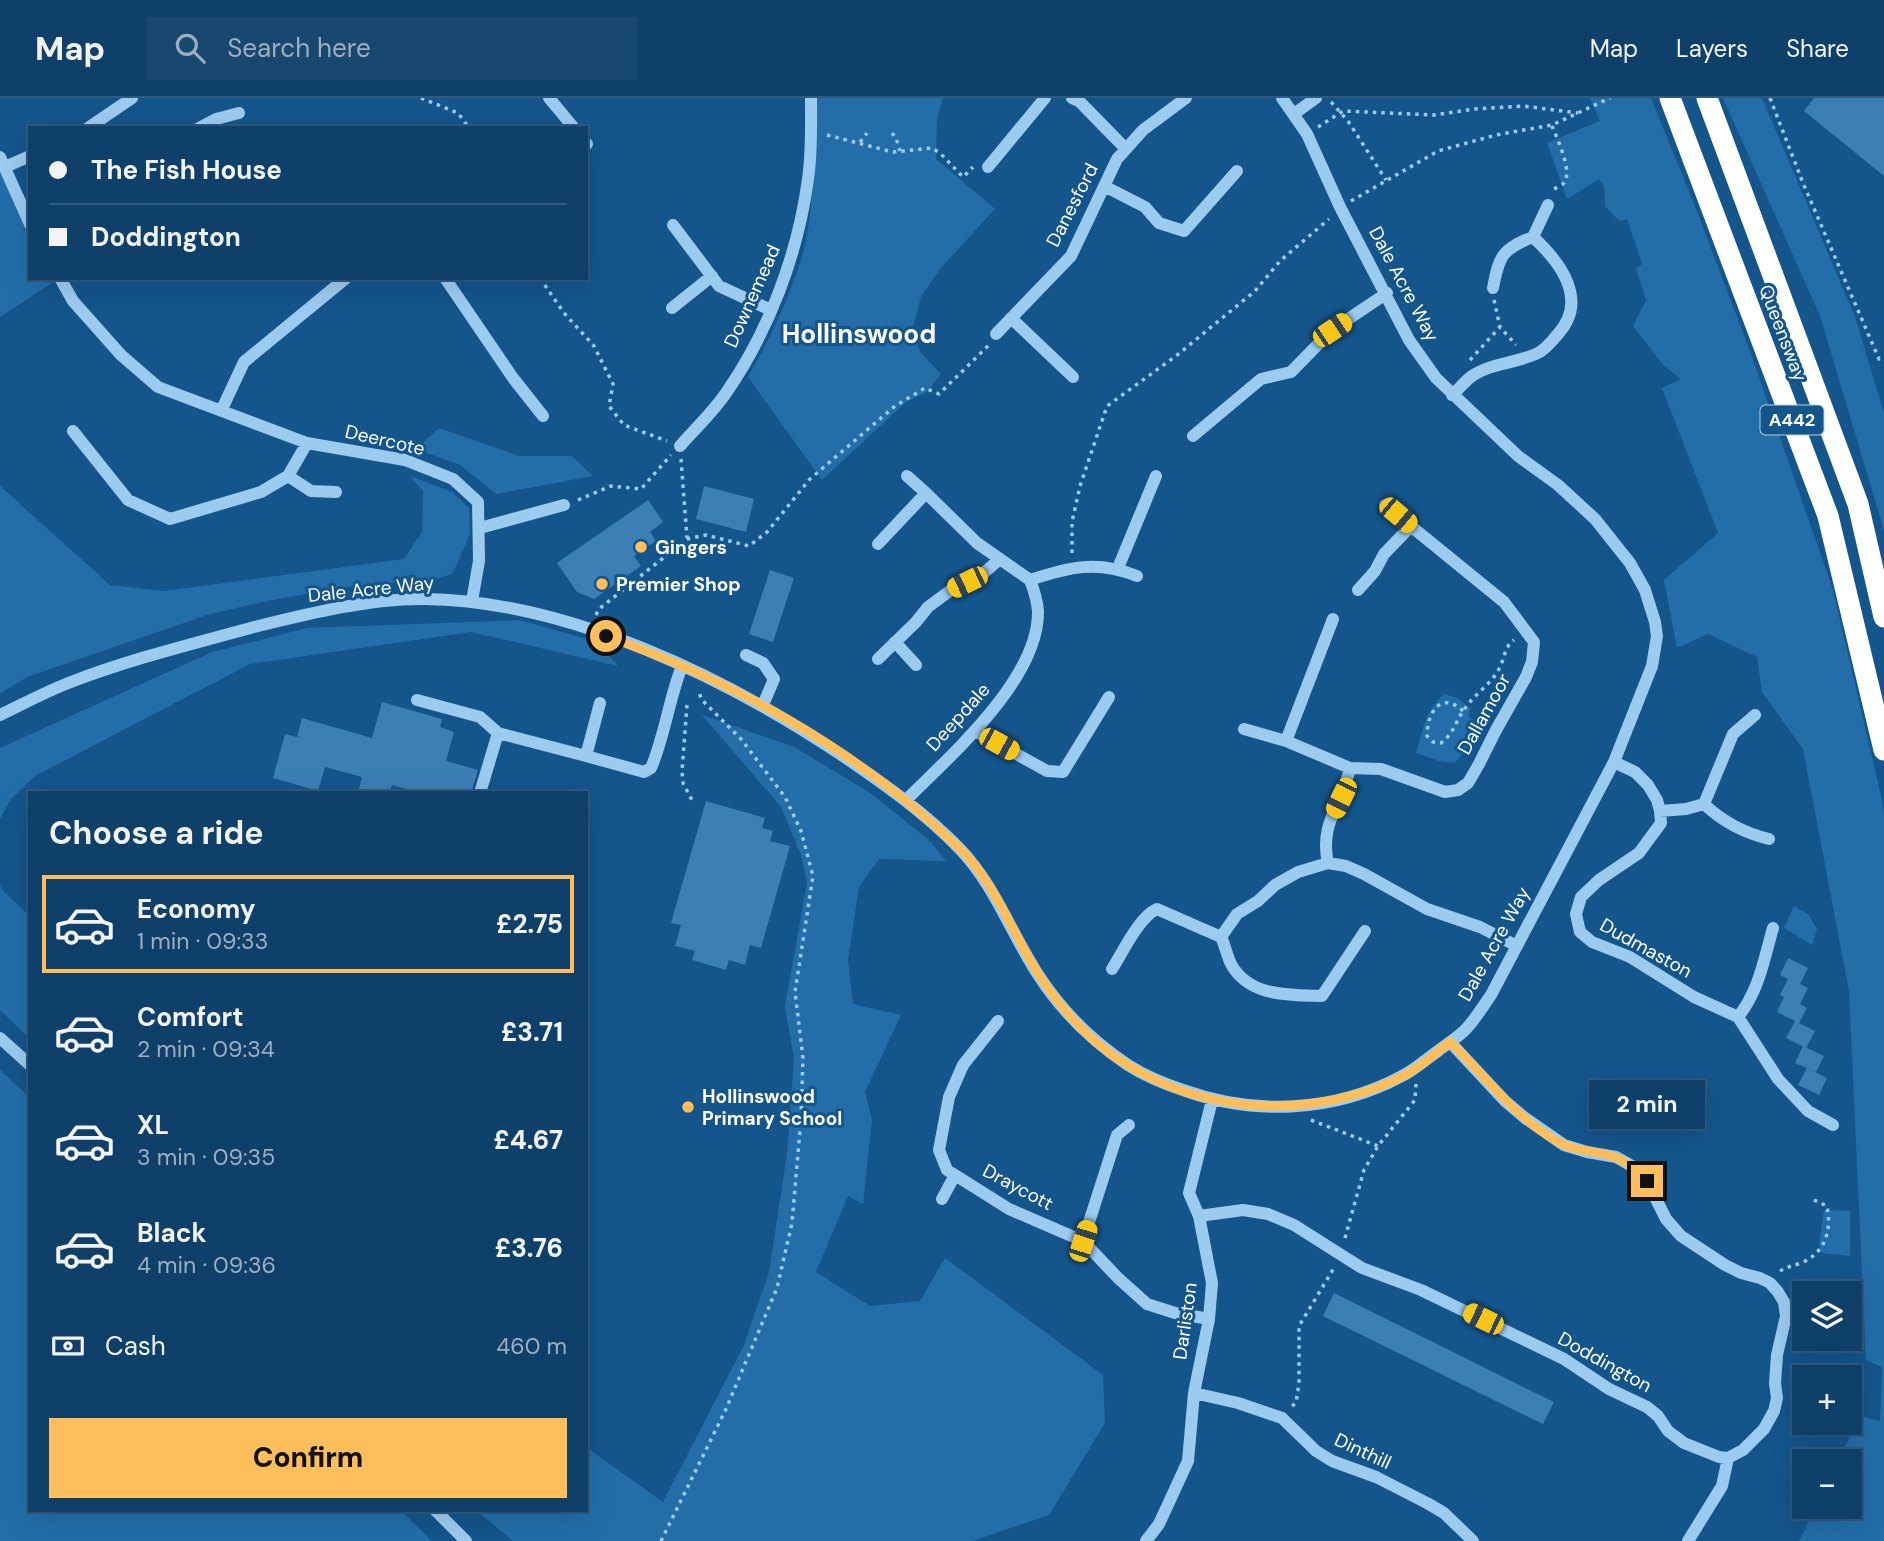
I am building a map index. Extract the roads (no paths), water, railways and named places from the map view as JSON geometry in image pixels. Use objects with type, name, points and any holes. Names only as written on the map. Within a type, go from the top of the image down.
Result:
[{"type":"highway","name":"Queensway","points":[[1670,98],[1828,516],[1884,750]]},
{"type":"highway","name":"Queensway","points":[[1707,98],[1857,504],[1884,617]]},
{"type":"street","points":[[91,126],[132,98]]},
{"type":"street","points":[[549,98],[572,126]]},
{"type":"street","name":"Downemead","points":[[680,446],[726,394],[771,310],[796,243],[808,178],[811,98]]},
{"type":"street","points":[[988,167],[1045,98]]},
{"type":"street","points":[[1072,98],[1080,102],[1126,149]]},
{"type":"street","name":"Danesford","points":[[996,334],[1071,256],[1117,159],[1143,130],[1186,98]]},
{"type":"street","name":"Dale Acre Way","points":[[0,715],[67,683],[151,654],[333,608],[420,598],[472,601],[532,612],[587,629],[688,669],[763,705],[906,800],[960,849],[985,879],[1037,974],[1067,1013],[1095,1040],[1131,1067],[1169,1085],[1212,1100],[1278,1108],[1337,1101],[1405,1075],[1467,1028],[1491,995],[1614,762],[1652,666],[1657,636],[1646,590],[1630,563],[1595,519],[1558,485],[1518,456],[1452,395],[1436,378],[1409,340],[1387,293],[1340,207],[1307,134],[1282,98]]},
{"type":"street","points":[[1294,114],[1317,98]]},
{"type":"street","points":[[204,126],[216,119],[239,113]]},
{"type":"street","points":[[28,156],[2,162],[28,220]]},
{"type":"street","points":[[1104,187],[1145,207],[1159,223],[1184,231],[1237,170]]},
{"type":"street","points":[[1493,288],[1502,254],[1512,245],[1533,237],[1548,205]]},
{"type":"street","points":[[673,225],[719,286],[771,310]]},
{"type":"street","points":[[1452,395],[1473,376],[1542,351],[1566,325],[1573,300],[1563,271],[1550,253],[1533,237]]},
{"type":"street","points":[[672,308],[712,276]]},
{"type":"street","name":"Deercote","points":[[61,280],[73,301],[121,355],[158,387],[307,443],[405,460],[453,479],[478,502],[479,561],[472,601]]},
{"type":"street","points":[[222,409],[244,362],[344,280]]},
{"type":"street","points":[[446,280],[513,378],[543,416]]},
{"type":"street","points":[[1194,436],[1261,379],[1291,372],[1332,330],[1387,293]]},
{"type":"street","points":[[1011,318],[1073,377]]},
{"type":"street","points":[[73,431],[128,500],[170,519],[261,492],[288,476],[307,443]]},
{"type":"street","points":[[288,476],[311,491],[336,492]]},
{"type":"street","points":[[907,476],[977,543],[1030,580],[1073,566],[1118,568],[1137,576]]},
{"type":"street","points":[[1118,568],[1156,476]]},
{"type":"street","points":[[878,544],[926,493]]},
{"type":"street","points":[[480,528],[564,505]]},
{"type":"street","name":"Dallamoor","points":[[1244,729],[1286,741],[1350,768],[1381,769],[1445,792],[1458,790],[1468,783],[1526,677],[1532,662],[1534,642],[1504,602],[1385,505]]},
{"type":"street","points":[[1358,590],[1375,571],[1384,554],[1411,526]]},
{"type":"street","points":[[878,659],[940,597],[981,576],[1000,559]]},
{"type":"street","name":"Deepdale","points":[[906,800],[1003,699],[1029,650],[1038,612],[1030,580]]},
{"type":"street","points":[[1286,741],[1333,619]]},
{"type":"street","points":[[895,642],[916,665]]},
{"type":"street","points":[[746,655],[763,663],[774,679],[763,705]]},
{"type":"street","points":[[417,700],[480,717],[498,733],[644,772],[651,768],[673,689],[688,669]]},
{"type":"street","points":[[975,731],[1047,771],[1063,772],[1109,697]]},
{"type":"street","points":[[586,756],[600,703]]},
{"type":"street","points":[[1704,804],[1733,734],[1755,715]]},
{"type":"street","points":[[481,791],[498,733]]},
{"type":"street","points":[[1614,762],[1635,772],[1648,785],[1660,811],[1686,809],[1704,804]]},
{"type":"street","points":[[1328,863],[1325,844],[1327,826],[1346,786],[1350,768]]},
{"type":"street","points":[[1704,804],[1719,818],[1752,835],[1769,839]]},
{"type":"street","name":"Dudmaston","points":[[1660,811],[1661,823],[1639,853],[1599,880],[1581,897],[1576,914],[1580,932],[1592,942],[1630,957],[1694,997],[1738,1017]]},
{"type":"street","points":[[1222,937],[1237,914],[1258,901],[1275,885],[1298,872],[1328,863],[1346,866],[1427,909],[1480,927],[1517,946]]},
{"type":"street","points":[[1112,969],[1150,912],[1157,909],[1222,937],[1231,964],[1245,982],[1278,995],[1322,996],[1365,931]]},
{"type":"street","points":[[1773,928],[1754,991],[1738,1017],[1778,1079],[1808,1111],[1833,1125]]},
{"type":"street","name":"Draycott","points":[[998,1021],[963,1065],[949,1097],[939,1150],[947,1170],[1009,1209],[1083,1241],[1147,1304],[1175,1313],[1209,1319]]},
{"type":"street","points":[[0,1038],[28,1063]]},
{"type":"street","points":[[1450,1042],[1505,1101],[1542,1131],[1564,1145],[1616,1157],[1632,1166],[1647,1181],[1667,1219],[1681,1236],[1725,1265],[1770,1283],[1784,1302],[1786,1315],[1777,1355],[1777,1398],[1774,1411],[1764,1429],[1743,1450],[1728,1458],[1722,1486],[1688,1541]]},
{"type":"street","name":"Darliston","points":[[1146,1541],[1159,1524],[1188,1461],[1194,1392],[1209,1319],[1212,1283],[1199,1216],[1189,1193],[1212,1100]]},
{"type":"street","points":[[1083,1241],[1117,1135],[1129,1125]]},
{"type":"street","points":[[942,1199],[955,1175]]},
{"type":"street","name":"Doddington","points":[[1199,1216],[1243,1210],[1268,1214],[1294,1225],[1362,1268],[1421,1290],[1564,1359],[1609,1389],[1647,1407],[1658,1416],[1668,1431],[1684,1443],[1728,1458]]},
{"type":"street","name":"Dinthill","points":[[1194,1392],[1282,1418],[1316,1451],[1332,1461],[1376,1477],[1427,1503],[1444,1513],[1473,1541]]},
{"type":"street","points":[[437,1512],[466,1541]]},
{"type":"place","name":"Gingers","points":[[641,547]]},
{"type":"place","name":"Premier Shop","points":[[602,584]]},
{"type":"place","name":"Hollinswood Primary School","points":[[688,1107]]},
{"type":"district","name":"Hollinswood","points":[[859,334]]}]
